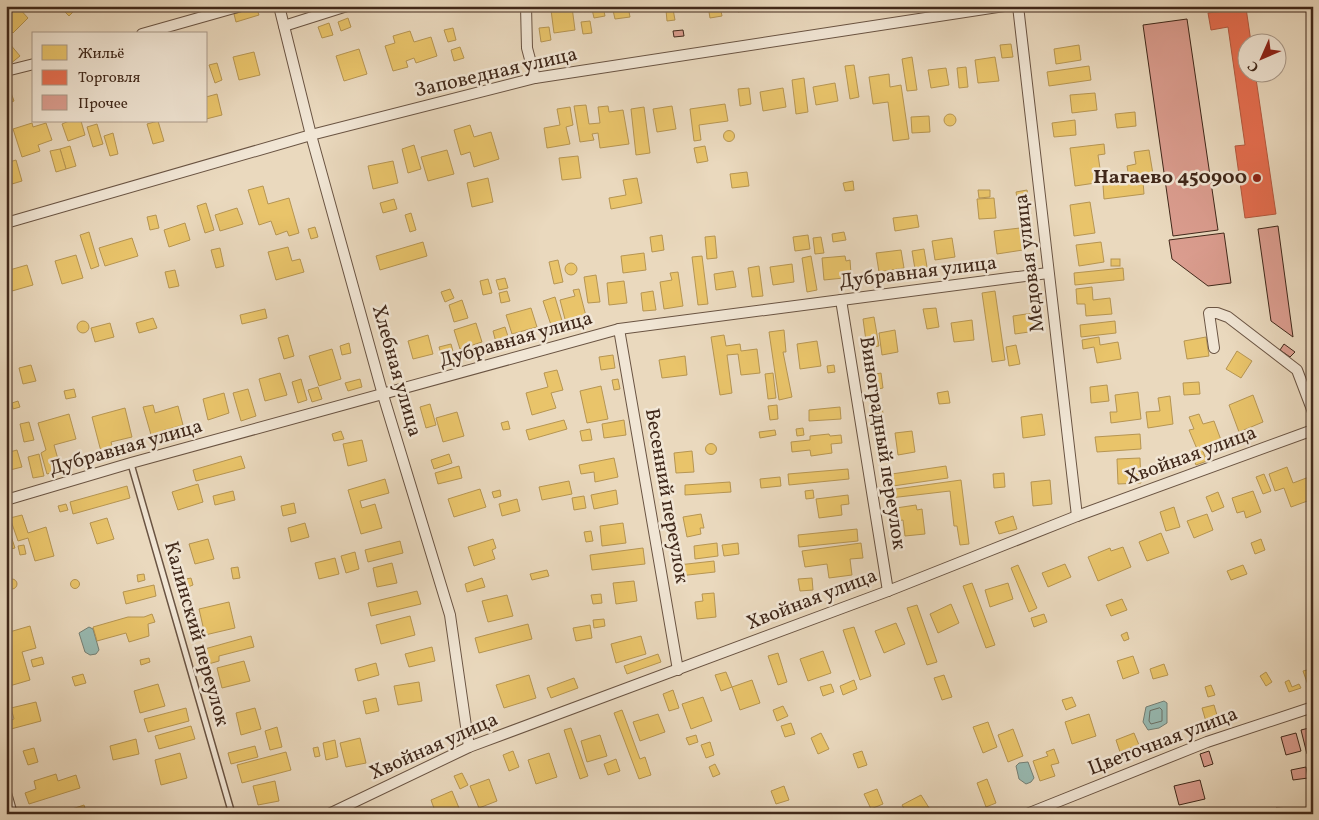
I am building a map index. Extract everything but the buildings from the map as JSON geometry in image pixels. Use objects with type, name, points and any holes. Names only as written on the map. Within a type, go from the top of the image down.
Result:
[{"type":"street","points":[[149,32],[241,6]]},
{"type":"street","name":"Хлебная улица","points":[[279,6],[311,135],[383,395],[450,615],[469,747]]},
{"type":"street","points":[[284,26],[347,6]]},
{"type":"street","points":[[526,6],[527,48],[535,78]]},
{"type":"street","name":"Заповедная улица","points":[[6,223],[311,135],[535,78],[1004,6]]},
{"type":"street","name":"Медовая улица","points":[[1018,6],[1077,516]]},
{"type":"street","points":[[6,71],[32,64]]},
{"type":"street","name":"Дубравная улица","points":[[6,500],[619,329],[1048,273]]},
{"type":"street","name":"Виноградный переулок","points":[[841,300],[888,591]]},
{"type":"street","points":[[1214,348],[1209,313],[1228,317],[1298,370],[1313,412]]},
{"type":"street","name":"Весенний переулок","points":[[619,329],[678,670]]},
{"type":"street","name":"Хвойная улица","points":[[329,814],[469,747],[888,591],[1077,516],[1313,430]]},
{"type":"street","name":"Цветочная улица","points":[[1028,814],[1207,742],[1313,706]]},
{"type":"street","points":[[6,793],[12,814]]},
{"type":"lane","name":"Калинский переулок","points":[[131,464],[232,814]]},
{"type":"water","points":[[89,627],[93,629],[99,650],[96,654],[90,655],[85,652],[79,633]]},
{"type":"water","points":[[1164,701],[1167,703],[1167,723],[1159,728],[1148,730],[1143,722],[1146,707]]},
{"type":"water","points":[[1028,762],[1034,778],[1026,784],[1019,779],[1016,766],[1019,763]]},
{"type":"place","name":"Нагаево 450900","points":[[1257,178]]}]
